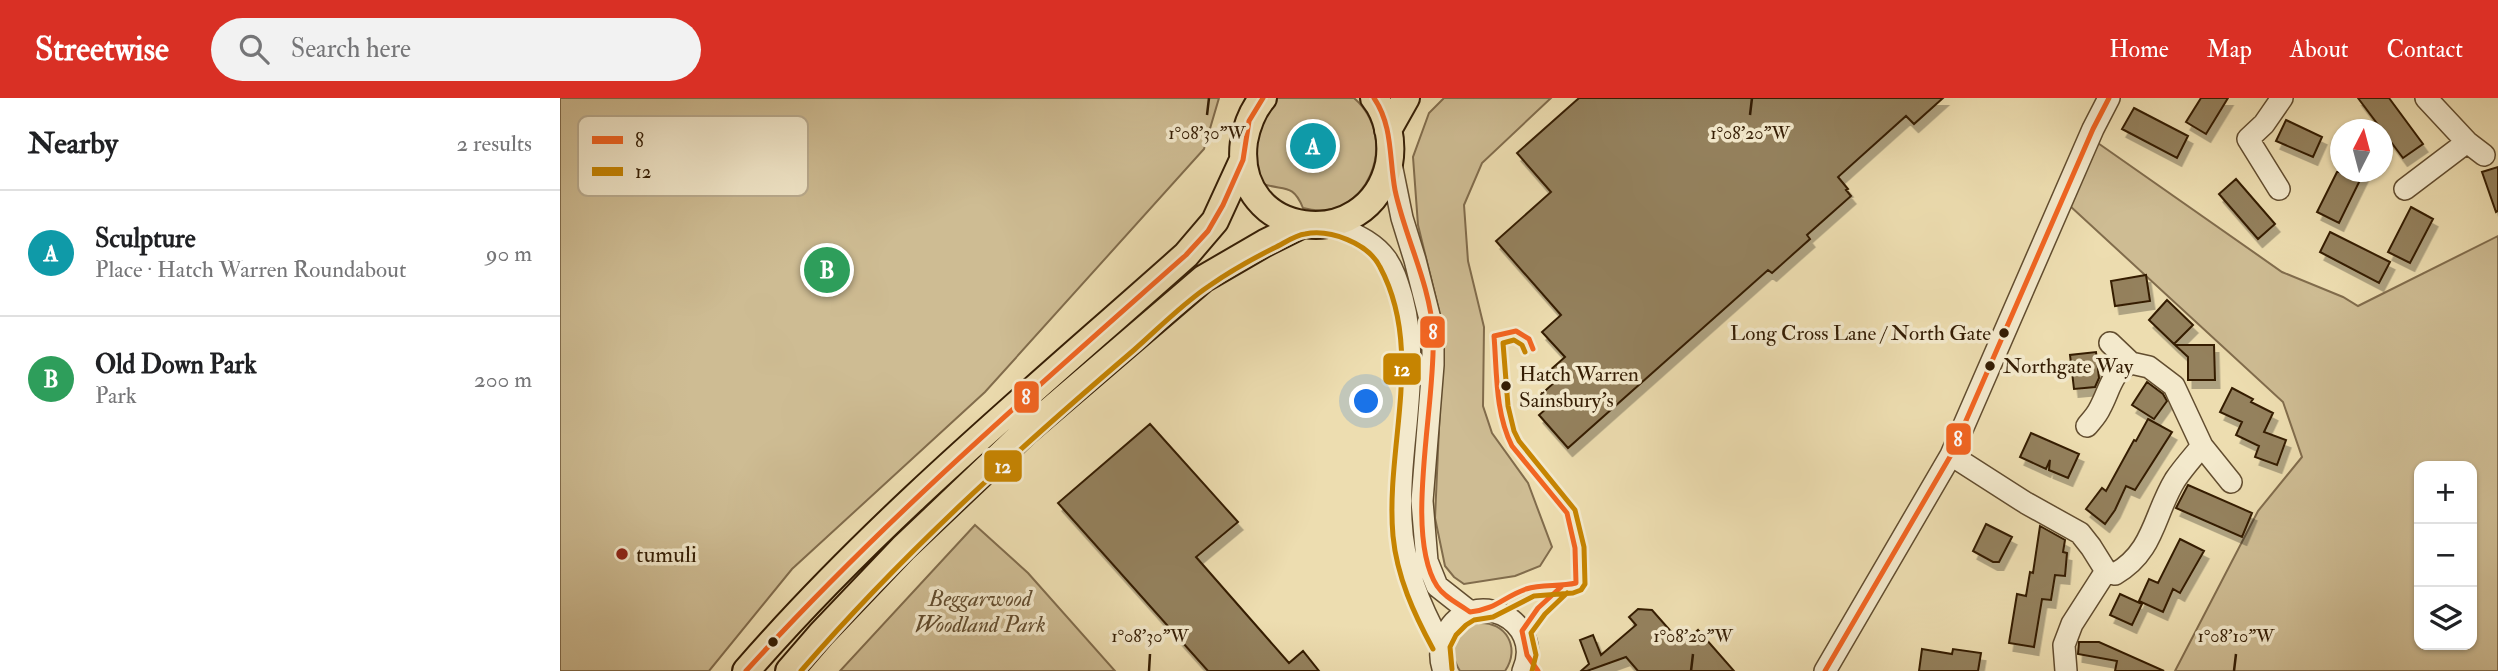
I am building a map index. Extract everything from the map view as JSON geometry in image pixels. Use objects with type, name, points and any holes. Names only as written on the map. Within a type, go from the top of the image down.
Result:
[{"type":"main road","points":[[746,671],[801,611],[944,470],[1186,255],[1215,220],[1243,160],[1249,121],[1263,98]]},
{"type":"main road","points":[[789,671],[903,548],[1027,430],[1203,279],[1301,225],[1333,224],[1354,213],[1374,196],[1384,181],[1390,159],[1388,130],[1381,107],[1374,98]]},
{"type":"main road","points":[[1388,130],[1406,98]]},
{"type":"main road","points":[[1243,160],[1248,182],[1259,200],[1276,214],[1301,225]]},
{"type":"street","points":[[1825,671],[1951,455],[2109,98]]},
{"type":"street","points":[[2279,189],[2248,139],[2271,116],[2282,98]]},
{"type":"street","points":[[2405,189],[2475,148],[2426,98]]},
{"type":"street","points":[[1390,159],[1402,218],[1416,260],[1433,331],[1433,365],[1422,501],[1426,553],[1437,586],[1470,612]]},
{"type":"street","points":[[1333,224],[1370,243],[1387,260],[1398,284],[1406,316],[1411,363],[1401,495],[1402,535],[1406,559],[1423,614],[1441,645]]},
{"type":"street","points":[[2110,343],[2131,363],[2149,367],[2174,386],[2202,446],[2231,482]]},
{"type":"street","points":[[2087,426],[2100,410],[2113,377],[2122,367],[2131,363]]},
{"type":"street","points":[[1951,455],[2026,503],[2080,533],[2106,571],[2115,574],[2129,566],[2142,553],[2175,480],[2202,446]]},
{"type":"street","points":[[2066,671],[2064,645],[2072,624],[2106,571]]},
{"type":"street","points":[[1444,671],[1440,661],[1441,645],[1451,625],[1470,612],[1488,610],[1511,619],[1521,631],[1529,666]]},
{"type":"green space","points":[[560,98],[1219,98],[1204,149],[985,392],[792,569],[709,671],[560,671]]},
{"type":"green space","points":[[1273,98],[1354,98],[1368,116],[1375,135],[1376,156],[1370,176],[1359,192],[1344,204],[1325,210],[1303,208],[1291,191],[1263,184],[1250,146]]},
{"type":"green space","points":[[1444,98],[1551,98],[1482,163],[1464,205],[1468,261],[1484,327],[1483,406],[1492,433],[1528,483],[1552,547],[1540,566],[1515,576],[1464,584],[1445,566],[1435,518],[1443,339],[1418,225],[1413,157],[1429,113]]},
{"type":"green space","points":[[2095,141],[2282,272],[2358,306],[2498,236],[2498,671],[2175,671],[2258,511],[2302,457],[2283,402],[2070,206]]},
{"type":"green space","name":"Beggarwood Woodland Park","points":[[975,525],[1028,573],[1115,671],[840,671]]},
{"type":"green space","points":[[1478,623],[1496,626],[1508,638],[1511,654],[1505,671],[1460,671],[1454,656],[1455,642],[1464,630]]},
{"type":"building","points":[[1579,98],[1943,98],[1914,124],[1906,116],[1838,177],[1851,196],[1807,235],[1810,239],[1772,273],[1768,270],[1568,448],[1539,415],[1546,409],[1537,398],[1556,381],[1548,372],[1565,357],[1542,332],[1561,315],[1496,241],[1551,192],[1517,153]]},
{"type":"building","points":[[2201,98],[2228,98],[2206,134],[2186,122]]},
{"type":"building","points":[[2358,98],[2389,98],[2423,144],[2403,158],[2393,145],[2393,119],[2374,119]]},
{"type":"building","points":[[2134,108],[2188,136],[2177,158],[2122,129]]},
{"type":"building","points":[[2286,120],[2322,137],[2313,157],[2276,141]]},
{"type":"building","points":[[2498,167],[2498,211],[2496,212],[2482,172]]},
{"type":"building","points":[[2236,179],[2275,224],[2258,239],[2219,194]]},
{"type":"building","points":[[2332,182],[2359,182],[2339,223],[2317,212]]},
{"type":"building","points":[[2411,207],[2433,219],[2410,263],[2388,252]]},
{"type":"building","points":[[2330,232],[2390,262],[2379,283],[2320,252]]},
{"type":"building","points":[[2146,275],[2150,301],[2115,306],[2111,281]]},
{"type":"building","points":[[2167,300],[2193,325],[2174,344],[2149,320]]},
{"type":"building","points":[[2175,345],[2214,345],[2215,380],[2188,380],[2188,357]]},
{"type":"building","points":[[2096,352],[2099,378],[2095,387],[2074,389],[2070,355]]},
{"type":"building","points":[[2147,382],[2163,394],[2167,401],[2154,419],[2132,405]]},
{"type":"building","points":[[2232,388],[2273,413],[2264,432],[2286,440],[2277,465],[2255,457],[2259,446],[2236,435],[2242,422],[2220,412]]},
{"type":"building","points":[[2148,419],[2172,432],[2135,490],[2126,486],[2105,524],[2086,509],[2102,488],[2106,491]]},
{"type":"building","points":[[1150,424],[1238,522],[1196,557],[1289,663],[1303,651],[1319,671],[1208,671],[1058,503]]},
{"type":"building","points":[[2031,433],[2079,454],[2068,478],[2049,470],[2050,460],[2046,469],[2020,457]]},
{"type":"building","points":[[2188,485],[2252,513],[2242,537],[2176,508]]},
{"type":"building","points":[[1986,524],[2012,537],[1999,562],[1993,562],[1973,551]]},
{"type":"building","points":[[2040,526],[2065,540],[2063,552],[2067,553],[2065,576],[2055,575],[2051,600],[2042,599],[2034,647],[2009,643],[2017,594],[2026,596],[2030,572],[2033,573]]},
{"type":"building","points":[[2180,539],[2204,551],[2180,593],[2173,589],[2163,612],[2139,601],[2149,579],[2158,583]]},
{"type":"building","points":[[2120,594],[2142,604],[2132,625],[2110,615]]},
{"type":"building","points":[[1638,609],[1652,610],[1682,644],[1698,630],[1734,671],[1638,671],[1626,657],[1581,671],[1589,664],[1580,640],[1593,635],[1601,655],[1636,625],[1629,617]]},
{"type":"building","points":[[2079,642],[2099,642],[2164,671],[2115,671],[2117,661],[2078,654]]},
{"type":"building","points":[[1922,649],[1952,654],[1953,649],[1981,653],[1978,671],[1919,671]]},
{"type":"transit line","name":"8","points":[[746,671],[905,509],[1186,255],[1208,231],[1243,160],[1249,121],[1263,98]]},
{"type":"transit line","name":"8","points":[[1374,98],[1384,120],[1395,190],[1431,314],[1433,361],[1422,500],[1427,563],[1440,590],[1470,612],[1494,606],[1526,589],[1576,583],[1575,548],[1567,513],[1512,446],[1502,420],[1494,336],[1516,331],[1529,339],[1533,349]]},
{"type":"transit line","name":"8","points":[[1825,671],[1951,455],[2109,98]]},
{"type":"transit line","name":"12","points":[[801,671],[920,544],[1047,426],[1180,309],[1209,286],[1249,261],[1297,236],[1315,233],[1337,236],[1367,251],[1380,267],[1393,299],[1400,332],[1402,366],[1392,502],[1393,536],[1407,595],[1433,649]]},
{"type":"transit line","name":"12","points":[[1452,669],[1450,647],[1456,635],[1466,625],[1474,620],[1493,617],[1534,596],[1573,593],[1581,590],[1585,584],[1584,547],[1575,510],[1519,441],[1514,431],[1508,406],[1503,343],[1514,340],[1522,345],[1525,352]]},
{"type":"transit line","name":"8","points":[[1538,671],[1527,655],[1522,631],[1538,608],[1561,587]]},
{"type":"transit line","name":"12","points":[[1532,671],[1536,655],[1531,633],[1545,614],[1567,593]]},
{"type":"place","name":"Sculpture","points":[[1313,146]]},
{"type":"place","name":"Old Down Park","points":[[827,270]]},
{"type":"place","name":"Long Cross Lane / North Gate","points":[[2004,333]]},
{"type":"place","name":"Northgate Way","points":[[1990,366]]},
{"type":"place","name":"Hatch Warren Sainsbury's","points":[[1506,386]]},
{"type":"place","name":"tumuli","points":[[622,554]]}]
